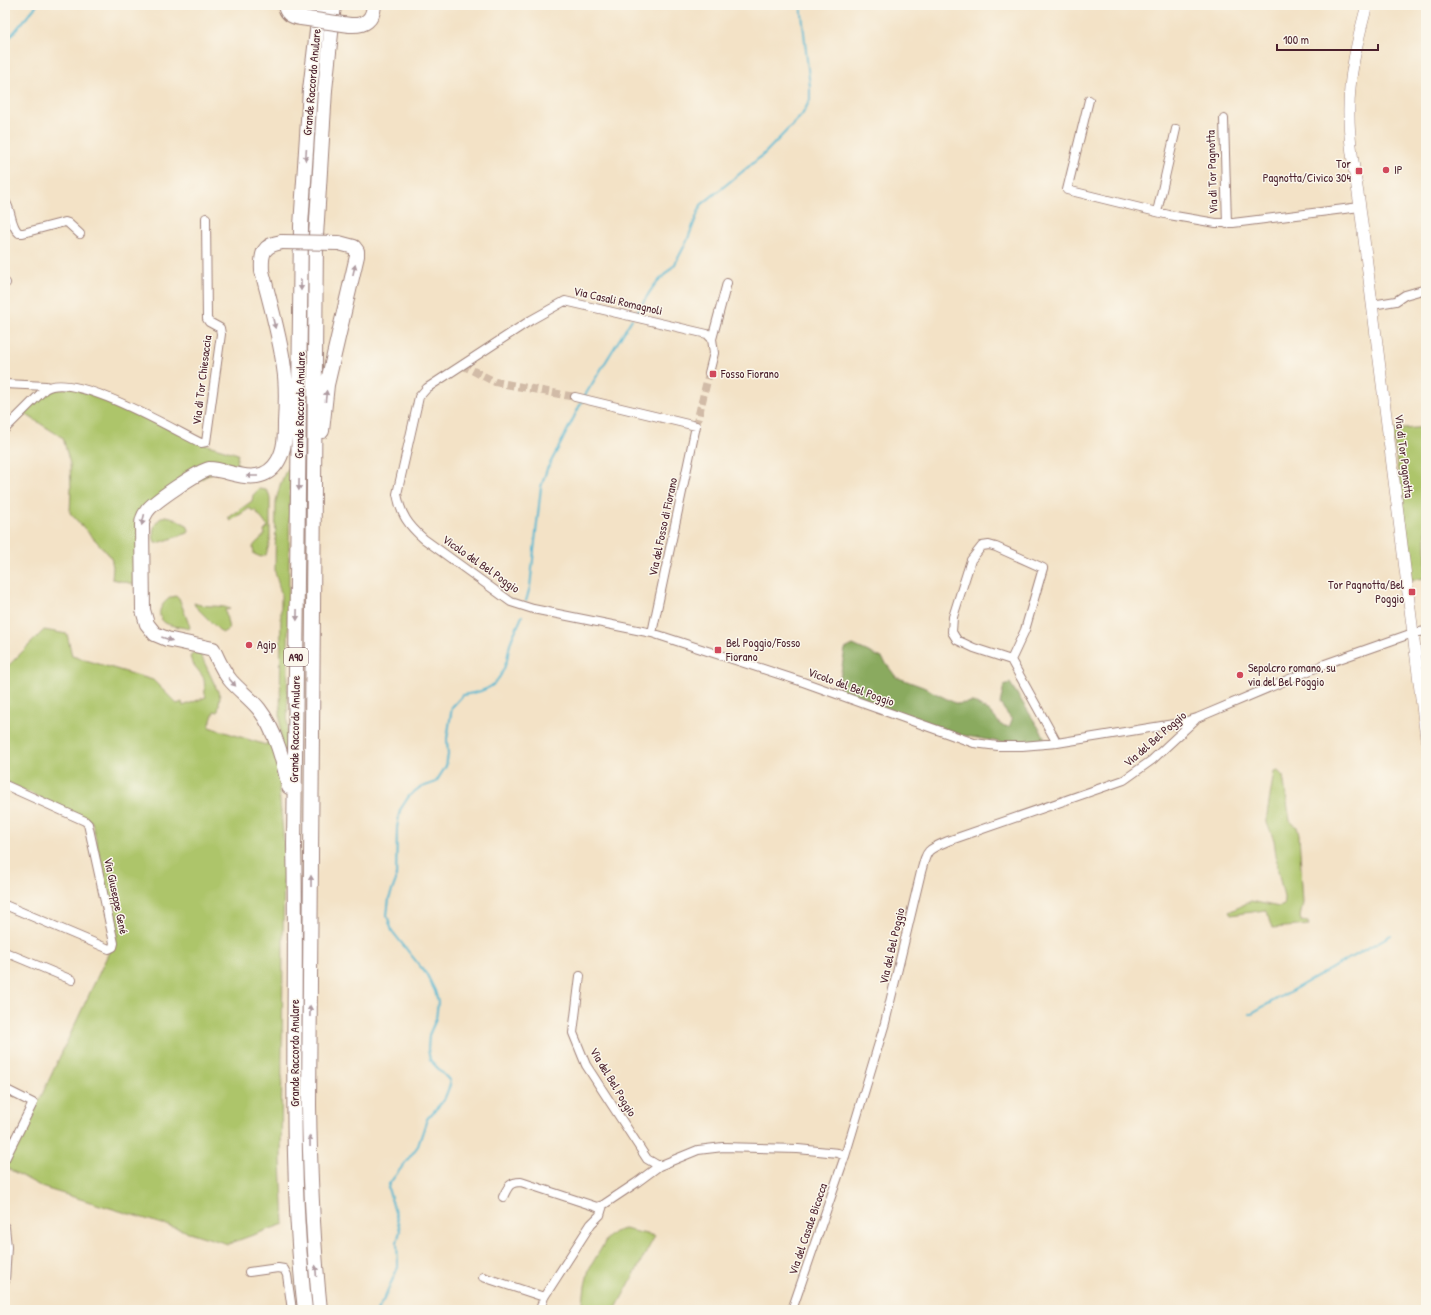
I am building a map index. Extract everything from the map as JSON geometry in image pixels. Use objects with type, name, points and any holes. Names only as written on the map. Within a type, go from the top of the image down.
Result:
[{"type":"highway","points":[[285,5],[286,11],[290,15],[301,18],[359,25],[368,22],[374,5]]},
{"type":"highway","name":"Grande Raccordo Anulare","points":[[305,1310],[299,1243],[295,1161],[296,921],[294,845],[301,226],[310,90],[320,5]]},
{"type":"highway","name":"Grande Raccordo Anulare","points":[[320,1310],[311,1193],[309,1105],[316,228],[325,90],[334,5]]},
{"type":"highway","points":[[294,845],[289,791],[285,768],[277,742],[259,710],[230,680],[213,649],[167,639],[152,631],[145,620],[142,603],[142,525],[144,514],[174,490],[205,470],[217,470],[257,477],[268,472],[276,464],[280,457],[284,445],[285,433],[284,370],[262,271],[262,256],[265,249],[272,244],[282,242],[339,243],[354,247],[357,251],[328,385],[314,505]]},
{"type":"street","name":"Via di Tor Pagnotta","points":[[1367,5],[1355,54],[1349,101],[1350,137],[1426,738]]},
{"type":"street","name":"Via di Tor Pagnotta","points":[[1089,100],[1067,190],[1157,212],[1205,222],[1227,224],[1360,207]]},
{"type":"street","name":"Via di Tor Pagnotta","points":[[1224,119],[1227,224]]},
{"type":"street","points":[[1157,212],[1176,129]]},
{"type":"street","points":[[5,201],[19,233],[65,222],[80,234]]},
{"type":"street","name":"Via di Tor Chiesaccia","points":[[48,387],[61,385],[93,391],[201,443],[206,442],[221,334],[218,327],[209,322],[207,319],[206,218]]},
{"type":"street","points":[[709,373],[714,353],[712,339],[727,283]]},
{"type":"street","points":[[1372,306],[1396,301],[1405,295],[1426,289]]},
{"type":"street","name":"Via Casali Romagnoli","points":[[462,365],[565,301],[707,334],[712,339]]},
{"type":"street","name":"Vicolo del Bel Poggio","points":[[462,365],[427,388],[418,397],[397,494],[399,506],[403,515],[411,527],[424,539],[511,602],[533,609],[652,633],[803,682],[974,743],[998,746],[1022,746],[1057,743],[1180,723],[1197,718],[1325,664],[1413,633]]},
{"type":"street","points":[[5,384],[48,387]]},
{"type":"street","points":[[5,429],[48,387]]},
{"type":"street","name":"Via del Fosso di Fiorano","points":[[575,397],[696,426],[652,633]]},
{"type":"street","points":[[1011,660],[1026,630],[1043,568],[996,547],[989,545],[982,546],[971,560],[953,617],[952,632],[957,640],[974,648],[1011,660],[1057,743]]},
{"type":"street","points":[[1413,633],[1426,631]]},
{"type":"street","name":"Via del Bel Poggio","points":[[845,1156],[884,1030],[927,852],[932,848],[948,841],[1124,780],[1148,763],[1197,718]]},
{"type":"street","name":"Via Giuseppe Gené","points":[[5,785],[85,821],[88,824],[114,943],[113,947],[108,949],[5,904]]},
{"type":"street","points":[[5,952],[72,980]]},
{"type":"street","name":"Via del Bel Poggio","points":[[580,976],[573,1033],[583,1059],[647,1159],[659,1166]]},
{"type":"street","points":[[5,1090],[33,1103],[5,1159]]},
{"type":"street","points":[[503,1197],[509,1185],[515,1182],[522,1182],[597,1207],[603,1205],[659,1166],[698,1150],[723,1147],[798,1149],[838,1153],[845,1156]]},
{"type":"street","name":"Via del Casale Bicocca","points":[[792,1310],[845,1156]]},
{"type":"street","points":[[540,1310],[544,1297],[591,1224],[600,1215],[603,1205]]},
{"type":"street","points":[[5,1227],[7,1247],[5,1281]]},
{"type":"street","points":[[249,1272],[280,1268],[284,1269],[288,1275],[292,1310]]},
{"type":"street","points":[[483,1277],[544,1297]]},
{"type":"green space","points":[[76,384],[201,443],[238,454],[236,463],[239,464],[238,472],[217,470],[150,508],[142,586],[112,579],[113,567],[111,557],[70,513],[70,464],[63,438],[22,412],[42,392]]},
{"type":"green space","points":[[1426,427],[1426,578],[1411,580],[1393,430]]},
{"type":"green space","points":[[290,466],[287,761],[280,741],[281,593],[275,572],[276,501],[280,485]]},
{"type":"green space","points":[[259,489],[266,490],[270,498],[270,541],[266,555],[261,557],[254,554],[253,547],[264,536],[264,531],[268,527],[255,510],[252,511],[250,508],[230,521],[228,518],[252,501],[253,495]]},
{"type":"green space","points":[[165,516],[171,517],[187,525],[189,530],[188,533],[155,543],[153,535],[154,527],[158,520]]},
{"type":"green space","points":[[175,596],[179,598],[190,627],[189,629],[169,624],[164,622],[161,618],[160,610],[162,606],[171,597]]},
{"type":"green space","points":[[194,603],[230,609],[225,610],[229,629],[222,633],[195,606]]},
{"type":"green space","points":[[44,630],[67,634],[72,656],[153,680],[177,704],[182,702],[183,706],[206,697],[203,677],[192,663],[190,657],[194,652],[200,653],[220,696],[218,712],[214,711],[209,727],[266,745],[269,738],[285,767],[279,790],[284,844],[281,1161],[284,1224],[228,1244],[44,1188],[5,1167],[5,1159],[39,1101],[117,935],[92,822],[5,781],[5,669]]},
{"type":"green space","points":[[853,645],[882,658],[896,677],[923,687],[957,704],[973,702],[990,712],[1001,725],[1009,727],[1012,720],[1000,704],[1004,685],[1010,683],[1044,736],[1044,740],[1039,743],[1005,743],[961,735],[841,692],[839,684],[845,649]]},
{"type":"green space","points":[[1278,771],[1283,776],[1290,821],[1297,827],[1299,834],[1303,903],[1300,916],[1301,921],[1308,922],[1309,925],[1273,928],[1265,910],[1231,915],[1229,912],[1251,901],[1279,907],[1284,905],[1285,902],[1278,871],[1274,840],[1267,823],[1274,772]]},
{"type":"green space","points":[[624,1229],[655,1236],[615,1310],[582,1310],[589,1269],[608,1237],[614,1232]]},
{"type":"waterway","points":[[5,43],[37,5]]},
{"type":"waterway","points":[[635,315],[653,287],[675,264],[687,241],[701,205],[763,155],[802,115],[810,100],[810,87],[801,5]]},
{"type":"waterway","points":[[584,397],[632,319]]},
{"type":"waterway","points":[[526,601],[530,587],[541,487],[547,469],[582,401]]},
{"type":"waterway","points":[[377,1310],[384,1299],[398,1267],[397,1242],[400,1231],[388,1188],[389,1184],[418,1146],[427,1119],[444,1100],[450,1085],[449,1080],[430,1060],[428,1049],[429,1035],[436,1019],[438,1002],[435,991],[427,975],[392,931],[387,915],[389,899],[396,880],[397,828],[400,810],[409,796],[419,788],[436,782],[446,766],[448,755],[447,739],[452,707],[463,695],[480,692],[492,686],[500,676],[507,660],[511,641],[522,616]]},
{"type":"waterway","points":[[1250,1014],[1391,935]]},
{"type":"tunnel","points":[[462,365],[495,382],[575,397]]},
{"type":"tunnel","points":[[696,426],[709,373]]},
{"type":"place","name":"IP","points":[[1386,170]]},
{"type":"place","name":"Tor Pagnotta/Civico 304","points":[[1359,171]]},
{"type":"place","name":"Fosso Fiorano","points":[[713,374]]},
{"type":"place","name":"Tor Pagnotta/Bel Poggio","points":[[1412,592]]},
{"type":"place","name":"Agip","points":[[249,645]]},
{"type":"place","name":"Bel Poggio/Fosso Fiorano","points":[[718,650]]},
{"type":"place","name":"Sepolcro romano, su via del Bel Poggio","points":[[1240,675]]}]
